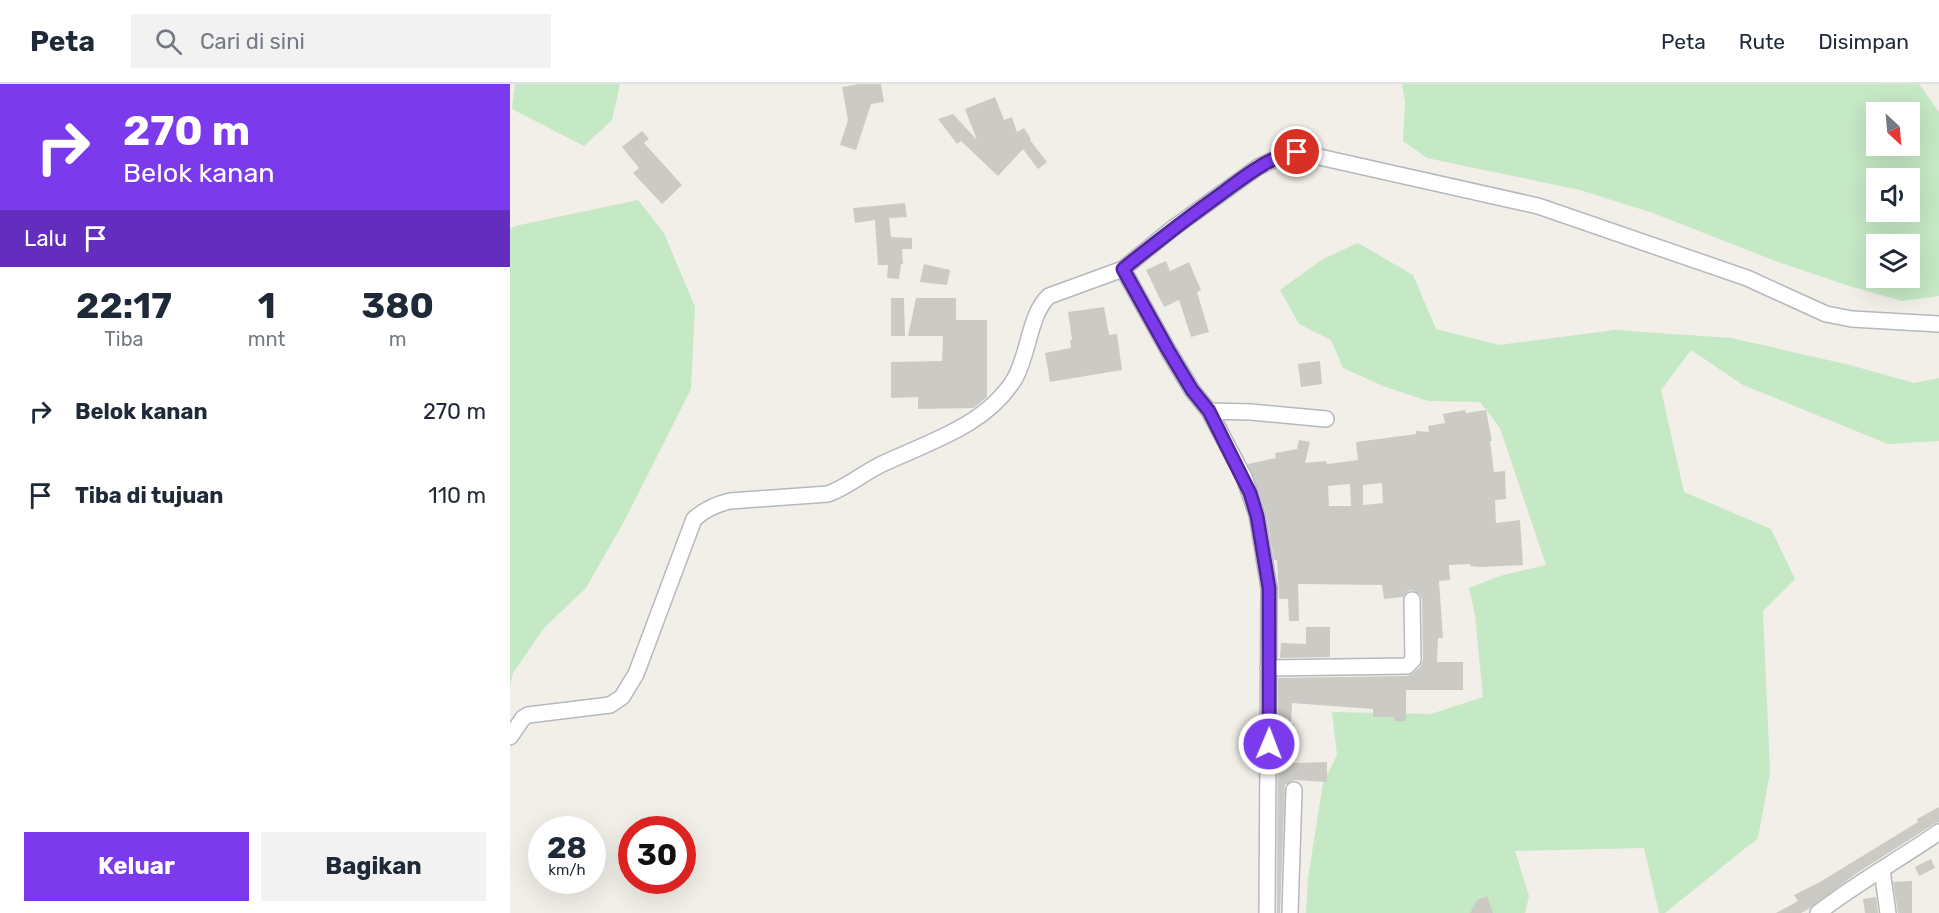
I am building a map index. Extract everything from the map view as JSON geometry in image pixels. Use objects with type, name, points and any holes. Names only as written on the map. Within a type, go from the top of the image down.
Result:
[{"type":"street","points":[[510,737],[523,718],[528,715],[547,711],[602,707],[622,697],[636,674],[694,519],[699,514],[720,503],[730,501],[828,494],[842,489],[878,466],[968,423],[993,406],[1016,377],[1030,341],[1038,308],[1049,296],[1123,269],[1172,228],[1258,167],[1286,154],[1297,152],[1538,206],[1748,278],[1826,314],[1852,319],[1939,324]]},
{"type":"street","points":[[1123,269],[1192,390],[1209,411],[1244,477],[1257,516],[1269,588],[1267,913]]},
{"type":"street","points":[[1209,411],[1251,412],[1326,419]]},
{"type":"street","points":[[1268,668],[1407,666],[1413,660],[1412,600]]},
{"type":"street","points":[[1290,913],[1294,790]]},
{"type":"street","points":[[1818,913],[1840,896],[1939,832]]},
{"type":"street","points":[[1882,870],[1888,913]]},
{"type":"green space","points":[[515,84],[620,84],[612,120],[584,146],[512,109]]},
{"type":"green space","points":[[1402,84],[1919,84],[1939,112],[1939,296],[1902,301],[1849,286],[1778,262],[1653,213],[1580,190],[1427,158],[1403,141],[1405,102]]},
{"type":"green space","points":[[638,200],[664,233],[695,307],[691,389],[626,518],[586,588],[544,628],[513,673],[510,686],[510,229],[515,226]]},
{"type":"green space","points":[[1358,243],[1413,275],[1436,329],[1499,345],[1615,330],[1731,338],[1850,365],[1914,383],[1939,378],[1939,441],[1888,444],[1743,385],[1691,350],[1661,390],[1684,492],[1771,529],[1795,579],[1763,611],[1770,772],[1758,838],[1665,913],[1659,913],[1644,848],[1515,851],[1529,896],[1525,913],[1306,913],[1308,878],[1323,783],[1337,755],[1332,712],[1431,714],[1483,697],[1475,615],[1469,588],[1500,576],[1546,565],[1500,428],[1480,402],[1428,401],[1383,386],[1343,368],[1331,340],[1299,324],[1280,290],[1323,259]]},
{"type":"building","points":[[881,84],[884,102],[871,104],[856,150],[840,145],[848,120],[842,87]]},
{"type":"building","points":[[995,97],[1004,120],[1012,117],[1017,132],[1024,128],[1047,162],[1038,169],[1023,149],[998,176],[961,141],[957,144],[938,119],[953,114],[977,140],[965,109]]},
{"type":"building","points":[[642,131],[649,139],[644,143],[682,185],[662,204],[633,173],[639,168],[622,147]]},
{"type":"building","points":[[905,203],[907,217],[889,218],[891,237],[912,238],[912,249],[902,249],[903,264],[901,264],[899,279],[887,278],[888,265],[878,265],[875,220],[855,223],[853,208]]},
{"type":"building","points":[[1166,261],[1170,271],[1189,262],[1201,290],[1197,292],[1209,332],[1191,337],[1179,300],[1164,307],[1146,270]]},
{"type":"building","points":[[924,264],[950,270],[947,285],[920,282]]},
{"type":"building","points":[[891,298],[904,298],[905,336],[891,336]]},
{"type":"building","points":[[916,298],[956,298],[956,320],[987,320],[987,397],[974,408],[918,409],[918,397],[891,398],[891,362],[942,361],[943,336],[908,336]]},
{"type":"building","points":[[1104,307],[1109,335],[1117,334],[1122,370],[1050,382],[1045,353],[1071,348],[1068,312]]},
{"type":"building","points":[[1320,361],[1322,384],[1301,387],[1298,364]]},
{"type":"building","points":[[1465,410],[1466,413],[1486,410],[1492,441],[1490,441],[1494,472],[1505,471],[1506,499],[1495,500],[1496,523],[1520,520],[1523,565],[1481,567],[1470,566],[1470,564],[1449,565],[1450,580],[1439,581],[1443,638],[1438,638],[1437,662],[1463,662],[1463,690],[1406,690],[1406,721],[1394,721],[1394,717],[1373,717],[1373,709],[1292,703],[1291,724],[1294,724],[1293,737],[1295,737],[1293,763],[1327,762],[1327,782],[1294,780],[1285,785],[1280,913],[1277,913],[1278,678],[1407,676],[1413,673],[1420,667],[1423,660],[1422,600],[1420,595],[1412,590],[1403,597],[1384,599],[1382,585],[1298,584],[1299,621],[1289,621],[1288,599],[1279,599],[1277,560],[1274,560],[1266,512],[1248,464],[1276,458],[1275,453],[1297,449],[1299,440],[1310,442],[1305,463],[1326,461],[1327,464],[1358,460],[1356,442],[1416,434],[1416,431],[1429,432],[1428,426],[1445,423],[1443,414]],"holes":[[[1382,483],[1383,503],[1363,505],[1363,485]],[[1350,484],[1351,506],[1329,506],[1328,486]]]},
{"type":"building","points":[[1306,627],[1330,627],[1330,657],[1280,658],[1281,643],[1306,644]]},
{"type":"building","points":[[1939,807],[1939,822],[1857,873],[1810,908],[1801,913],[1776,913],[1798,901],[1794,895],[1820,882]]},
{"type":"building","points":[[1931,859],[1935,868],[1919,876],[1915,867]]},
{"type":"building","points":[[1912,881],[1912,913],[1898,913],[1893,882]]},
{"type":"building","points":[[1487,896],[1493,913],[1470,913],[1477,900]]},
{"type":"building","points":[[1876,897],[1878,913],[1865,913],[1863,899]]},
{"type":"route","points":[[1269,744],[1269,588],[1257,516],[1250,493],[1209,411],[1192,390],[1123,269],[1172,228],[1258,167],[1286,154],[1297,152]]}]
